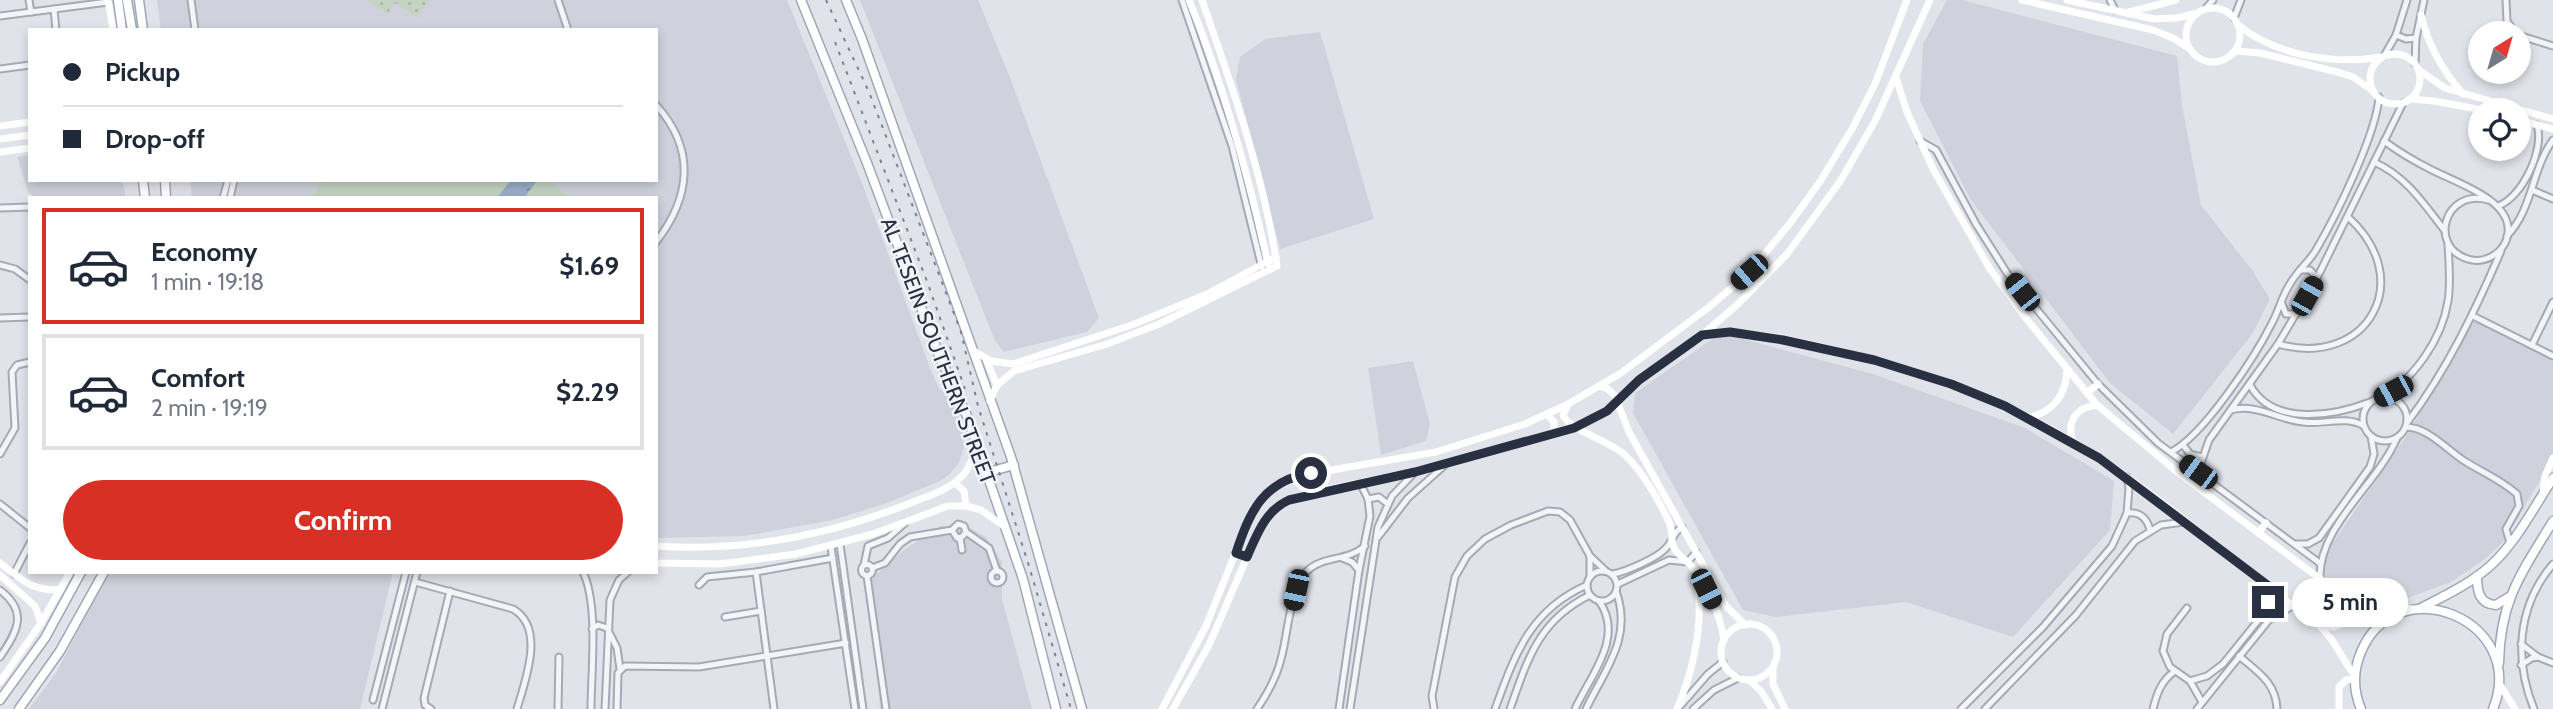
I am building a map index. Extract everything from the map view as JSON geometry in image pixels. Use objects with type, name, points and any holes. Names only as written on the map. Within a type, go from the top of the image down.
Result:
[{"type":"main road","points":[[118,0],[122,28]]},
{"type":"main road","points":[[127,0],[132,28]]},
{"type":"main road","points":[[139,0],[143,28]]},
{"type":"main road","name":"AL TESEIN SOUTHERN STREET","points":[[801,0],[939,355],[962,404],[1023,579],[1056,709]]},
{"type":"main road","name":"AL TESEIN SOUTHERN STREET","points":[[846,0],[1014,465],[1083,709]]},
{"type":"main road","points":[[985,473],[1014,465]]},
{"type":"main road","points":[[2419,609],[2491,565],[2510,543],[2553,478]]},
{"type":"main road","points":[[2498,673],[2500,632],[2509,597],[2521,571],[2551,526]]},
{"type":"main road","points":[[0,700],[45,638],[80,574]]},
{"type":"main road","points":[[19,709],[60,651],[103,574]]},
{"type":"main road","points":[[68,575],[77,581]]},
{"type":"main road","points":[[2477,576],[2479,594],[2485,603],[2501,604],[2509,597]]},
{"type":"main road","points":[[2359,706],[2355,678],[2357,660],[2373,632],[2400,613],[2419,609],[2445,611],[2468,621],[2492,649],[2499,683],[2493,709]]},
{"type":"street","points":[[29,0],[31,12]]},
{"type":"street","points":[[191,0],[197,28]]},
{"type":"street","points":[[558,0],[567,28]]},
{"type":"street","points":[[1182,0],[1232,146],[1265,263]]},
{"type":"street","points":[[1189,0],[1243,137],[1267,272]]},
{"type":"street","points":[[990,401],[996,385],[1014,372],[1107,344],[1160,324],[1278,267],[1227,71],[1202,0]]},
{"type":"street","points":[[1162,709],[1206,626],[1251,514],[1268,492],[1303,475],[1436,452],[1525,424],[1569,404],[1621,373],[1709,307],[1749,272],[1791,222],[1852,129],[1875,84],[1909,0]]},
{"type":"street","points":[[1922,0],[1922,15]]},
{"type":"street","points":[[1173,709],[1209,645],[1264,520],[1283,502],[1311,493],[1447,464],[1574,428],[1607,411],[1630,387],[1702,335],[1763,279],[1803,233],[1842,180],[1875,121],[1930,0]]},
{"type":"street","points":[[2022,0],[2166,35],[2190,49],[2199,58],[2212,62],[2228,57],[2235,51],[2240,38],[2236,22],[2238,2]]},
{"type":"street","points":[[2067,0],[2154,19],[2197,13]]},
{"type":"street","points":[[2110,0],[2115,10]]},
{"type":"street","points":[[2124,12],[2176,0]]},
{"type":"street","points":[[2190,49],[2186,40],[2190,20],[2213,0]]},
{"type":"street","points":[[2171,452],[2183,445],[2216,406],[2256,351],[2288,286],[2315,253],[2376,118],[2376,95],[2371,76],[2375,65],[2384,57],[2396,35],[2407,0]]},
{"type":"street","points":[[2198,472],[2213,434],[2250,385],[2297,314],[2384,141],[2406,101],[2420,83],[2416,38],[2424,0]]},
{"type":"street","points":[[2506,0],[2508,21]]},
{"type":"street","points":[[0,16],[108,1],[113,28]]},
{"type":"street","points":[[2206,8],[2222,9],[2255,37],[2287,50],[2354,61],[2391,54],[2404,56],[2437,84],[2553,119]]},
{"type":"street","points":[[54,9],[56,28]]},
{"type":"street","points":[[2421,15],[2443,70],[2463,94]]},
{"type":"street","points":[[2166,35],[2171,29],[2169,19]]},
{"type":"street","points":[[2396,35],[2406,39],[2416,38]]},
{"type":"street","points":[[2251,51],[2250,45],[2255,37]]},
{"type":"street","points":[[2531,39],[2553,46]]},
{"type":"street","points":[[2235,51],[2251,51],[2353,77],[2388,103],[2434,100],[2468,107]]},
{"type":"street","points":[[2353,77],[2354,61]]},
{"type":"street","points":[[0,69],[28,65]]},
{"type":"street","points":[[1896,77],[1907,112],[1940,183],[1990,269],[2024,316],[2097,405],[2181,475],[2339,593],[2370,604],[2419,609]]},
{"type":"street","points":[[2434,100],[2431,90],[2437,84]]},
{"type":"street","points":[[658,108],[674,131],[684,170],[683,190],[677,210],[658,239]]},
{"type":"street","points":[[0,126],[28,122]]},
{"type":"street","points":[[2531,123],[2553,129]]},
{"type":"street","points":[[15,124],[18,138]]},
{"type":"street","points":[[2498,206],[2514,198],[2521,189],[2539,143],[2537,125]]},
{"type":"street","points":[[0,139],[28,136]]},
{"type":"street","points":[[2320,579],[2320,564],[2330,537],[2389,456],[2473,316],[2502,248],[2520,220],[2545,153],[2553,140]]},
{"type":"street","points":[[1920,141],[1936,149],[1976,224],[2007,273],[2098,384],[2146,432],[2320,564]]},
{"type":"street","points":[[2384,141],[2416,162],[2459,182],[2498,206],[2508,223],[2508,236]]},
{"type":"street","points":[[0,152],[28,149]]},
{"type":"street","points":[[2374,162],[2406,183],[2445,231]]},
{"type":"street","points":[[2532,190],[2553,199]]},
{"type":"street","points":[[2250,385],[2254,392],[2269,403],[2304,414],[2335,413],[2373,401],[2393,391],[2411,374],[2439,331],[2447,307],[2447,217],[2461,202],[2474,198],[2488,200]]},
{"type":"street","points":[[0,208],[28,207]]},
{"type":"street","points":[[2278,344],[2302,349],[2328,347],[2351,337],[2370,320],[2380,295],[2381,268],[2365,234],[2348,217]]},
{"type":"street","points":[[2448,242],[2461,256],[2473,260],[2486,259],[2502,248]]},
{"type":"street","points":[[974,351],[986,359],[1013,364],[1114,332],[1207,294],[1276,257]]},
{"type":"street","points":[[0,265],[15,268],[28,278]]},
{"type":"street","points":[[2300,270],[2310,270],[2317,278]]},
{"type":"street","points":[[2282,301],[2284,313],[2292,316],[2297,314]]},
{"type":"street","points":[[2532,345],[2553,302]]},
{"type":"street","points":[[2473,316],[2553,355]]},
{"type":"street","points":[[0,318],[27,318]]},
{"type":"street","points":[[1702,335],[1730,332],[1762,336],[1874,360],[1969,390],[2029,417],[2073,442],[2127,477],[2319,625],[2332,640],[2355,678],[2346,680],[2339,687],[2339,709]]},
{"type":"street","points":[[986,359],[996,385]]},
{"type":"street","points":[[0,454],[15,428],[12,372],[17,365],[28,362]]},
{"type":"street","points":[[2029,417],[2044,412],[2057,402],[2065,388],[2067,370]]},
{"type":"street","points":[[1621,373],[1623,382],[1630,387]]},
{"type":"street","points":[[2087,393],[2098,384]]},
{"type":"street","points":[[1599,386],[1612,392],[1618,400],[1629,432],[1726,606],[1745,625]]},
{"type":"street","points":[[2380,398],[2393,399],[2400,403],[2407,414],[2407,425]]},
{"type":"street","points":[[2364,426],[2365,410],[2373,401]]},
{"type":"street","points":[[1569,404],[1563,415],[1567,423],[1612,445],[1632,462],[1668,521],[1675,550],[1696,572],[1718,616],[1724,640]]},
{"type":"street","points":[[2073,442],[2070,427],[2072,420],[2082,408],[2097,405]]},
{"type":"street","points":[[2231,410],[2247,408],[2297,422],[2348,421],[2364,426],[2371,436],[2374,454],[2370,467],[2323,535],[2314,542],[2294,544]]},
{"type":"street","points":[[1547,414],[1554,422],[1553,433]]},
{"type":"street","points":[[2407,425],[2420,430],[2464,461],[2496,477],[2517,494],[2519,506],[2505,529],[2510,543]]},
{"type":"street","points":[[2371,436],[2386,442],[2398,438]]},
{"type":"street","points":[[658,546],[702,547],[760,543],[837,528],[882,514],[955,483],[968,468],[976,445]]},
{"type":"street","points":[[2183,445],[2190,454],[2202,457]]},
{"type":"street","points":[[2543,494],[2545,476],[2553,458]]},
{"type":"street","points":[[1377,540],[1408,498],[1447,464]]},
{"type":"street","points":[[1350,709],[1378,527],[1399,487],[1415,472]]},
{"type":"street","points":[[1961,709],[2026,646],[2096,567],[2118,536],[2126,513],[2129,488],[2127,477]]},
{"type":"street","points":[[955,483],[965,494],[966,506]]},
{"type":"street","points":[[1337,709],[1370,516],[1368,499],[1360,483]]},
{"type":"street","points":[[1368,499],[1379,497],[1388,504]]},
{"type":"street","points":[[0,504],[28,526]]},
{"type":"street","points":[[658,563],[700,564],[759,560],[796,554],[831,547],[905,523],[940,508],[966,506],[989,514],[1006,528]]},
{"type":"street","points":[[1434,709],[1432,696],[1455,577],[1475,547],[1511,525],[1554,510],[1566,515],[1590,556],[1618,584]]},
{"type":"street","points":[[2126,513],[2136,513],[2144,517],[2150,530]]},
{"type":"street","points":[[1985,709],[2076,615],[2135,541],[2161,525],[2184,522]]},
{"type":"street","points":[[886,709],[867,576],[862,572],[868,546],[885,540],[905,523]]},
{"type":"street","points":[[2258,533],[2266,523]]},
{"type":"street","points":[[872,568],[885,563],[900,544],[910,537],[952,530],[960,524],[966,532],[989,548],[997,571]]},
{"type":"street","points":[[1590,578],[1598,572],[1623,572],[1664,551],[1672,536],[1682,527]]},
{"type":"street","points":[[952,530],[954,536],[960,538]]},
{"type":"street","points":[[960,538],[966,532]]},
{"type":"street","points":[[791,538],[788,548],[796,554]]},
{"type":"street","points":[[960,538],[962,550]]},
{"type":"street","points":[[2314,542],[2324,550]]},
{"type":"street","points":[[759,560],[766,552],[760,543]]},
{"type":"street","points":[[840,544],[863,709]]},
{"type":"street","points":[[14,574],[28,547]]},
{"type":"street","points":[[831,547],[855,709]]},
{"type":"street","points":[[1257,709],[1268,692],[1280,663],[1303,575],[1317,564],[1354,554],[1364,547]]},
{"type":"street","points":[[1688,562],[1696,552]]},
{"type":"street","points":[[1236,553],[1247,557]]},
{"type":"street","points":[[1495,709],[1516,656],[1536,621],[1555,604],[1587,585],[1590,578],[1590,556]]},
{"type":"street","points":[[699,585],[706,577],[756,572],[833,558]]},
{"type":"street","points":[[1342,558],[1352,562],[1359,570]]},
{"type":"street","points":[[1618,584],[1669,560],[1688,562]]},
{"type":"street","points":[[0,563],[38,589],[61,589]]},
{"type":"street","points":[[2534,709],[2521,665],[2521,644],[2529,604],[2553,564]]},
{"type":"street","points":[[864,565],[872,568]]},
{"type":"street","points":[[867,576],[872,573],[872,568]]},
{"type":"street","points":[[756,572],[774,709]]},
{"type":"street","points":[[1678,709],[1699,637],[1700,611],[1696,572]]},
{"type":"street","points":[[836,575],[845,573]]},
{"type":"street","points":[[373,700],[405,574]]},
{"type":"street","points":[[382,709],[417,574]]},
{"type":"street","points":[[584,574],[591,600],[591,709]]},
{"type":"street","points":[[605,709],[610,600],[619,580],[626,574]]},
{"type":"street","points":[[0,575],[32,602],[41,623]]},
{"type":"street","points":[[0,682],[41,623],[68,575]]},
{"type":"street","points":[[415,582],[513,609],[524,619],[529,631],[531,651],[517,709]]},
{"type":"street","points":[[1599,601],[1610,599],[1618,584]]},
{"type":"street","points":[[1575,709],[1609,639],[1609,619],[1599,601],[1590,595],[1587,585]]},
{"type":"street","points":[[2190,681],[2207,676],[2223,664],[2265,612],[2270,587]]},
{"type":"street","points":[[0,590],[14,604],[18,621],[15,635],[0,657]]},
{"type":"street","points":[[431,709],[425,705],[424,698],[450,592]]},
{"type":"street","points":[[1586,709],[1620,643],[1622,612],[1616,592]]},
{"type":"street","points":[[2319,625],[2334,627],[2341,625],[2346,619],[2347,605],[2339,593]]},
{"type":"street","points":[[1510,709],[1526,663],[1540,636],[1567,608],[1590,595]]},
{"type":"street","points":[[397,605],[408,607]]},
{"type":"street","points":[[2197,709],[2269,621],[2294,605]]},
{"type":"street","points":[[2187,608],[2167,634],[2163,644],[2164,657],[2175,671],[2190,681],[2202,702]]},
{"type":"street","points":[[725,617],[761,611]]},
{"type":"street","points":[[1353,612],[1364,613]]},
{"type":"street","points":[[592,629],[600,625],[608,631],[617,648],[620,669],[617,709]]},
{"type":"street","points":[[1773,666],[1765,675],[1748,680],[1738,678],[1723,662],[1721,651],[1724,640],[1735,628],[1745,625],[1756,625],[1770,634],[1777,650],[1773,666],[1773,684],[1786,709]]},
{"type":"street","points":[[620,669],[629,665],[699,667],[846,643]]},
{"type":"street","points":[[2521,644],[2538,657],[2553,663]]},
{"type":"street","points":[[2239,656],[2269,683],[2276,698],[2277,709]]},
{"type":"street","points":[[558,709],[559,657]]},
{"type":"street","points":[[2521,665],[2538,657]]},
{"type":"street","points":[[1678,709],[1695,688],[1723,662]]},
{"type":"street","points":[[381,670],[391,672]]},
{"type":"street","points":[[2153,709],[2162,683],[2175,671]]},
{"type":"street","points":[[1693,709],[1714,690],[1738,678]]},
{"type":"street","points":[[379,679],[389,681]]},
{"type":"street","points":[[1748,680],[1761,691],[1772,709]]},
{"type":"street","points":[[2499,683],[2515,709]]},
{"type":"shaded area","points":[[157,0],[787,0],[862,183],[932,373],[939,388],[954,406],[963,434],[964,448],[959,462],[950,474],[940,481],[887,503],[833,520],[744,536],[658,538],[658,196],[192,196],[190,182],[658,182],[658,28],[161,28]]},
{"type":"shaded area","points":[[860,0],[978,0],[1011,80],[1099,318],[1087,332],[1004,352],[995,341]]},
{"type":"shaded area","points":[[1947,0],[1962,0],[2177,56],[2182,105],[2201,205],[2252,270],[2270,299],[2253,333],[2173,434],[2110,383],[1971,200],[1920,101],[1923,44]]},
{"type":"shaded area","points":[[1320,32],[1374,219],[1280,249],[1236,79],[1240,57],[1265,39]]},
{"type":"shaded area","points":[[28,155],[28,182],[122,182],[126,196],[33,196],[28,192],[17,157]]},
{"type":"shaded area","points":[[2474,321],[2553,358],[2553,459],[2503,542],[2485,559],[2451,582],[2405,599],[2366,598],[2323,578],[2330,547],[2407,435]]},
{"type":"shaded area","points":[[1721,333],[1873,374],[2025,428],[2114,481],[2110,530],[2013,637],[1906,602],[1775,617],[1743,610],[1633,413],[1635,393]]},
{"type":"shaded area","points":[[1413,361],[1430,424],[1426,441],[1381,455],[1368,368]]},
{"type":"shaded area","points":[[941,526],[970,528],[986,537],[1002,562],[1002,599],[1032,709],[880,709],[870,580],[905,549]]},
{"type":"shaded area","points":[[107,574],[393,574],[360,709],[29,709],[56,673]]},
{"type":"green space","points":[[367,0],[430,0],[417,17],[395,3],[387,14]]},
{"type":"green space","points":[[322,182],[550,182],[568,196],[312,196]]},
{"type":"water","points":[[509,182],[536,182],[526,196],[499,196]]},
{"type":"railway","points":[[826,0],[869,92],[961,332],[978,406],[1071,709]]},
{"type":"railway","points":[[835,42],[928,284],[965,389]]},
{"type":"route","points":[[1311,473],[1282,483],[1268,492],[1251,514],[1236,553],[1247,557],[1264,520],[1283,502],[1311,493],[1463,460],[1574,428],[1607,411],[1630,387],[1702,335],[1740,333],[1826,348],[1874,360],[1951,384],[2029,417],[2110,465],[2270,587],[2268,602]]}]
